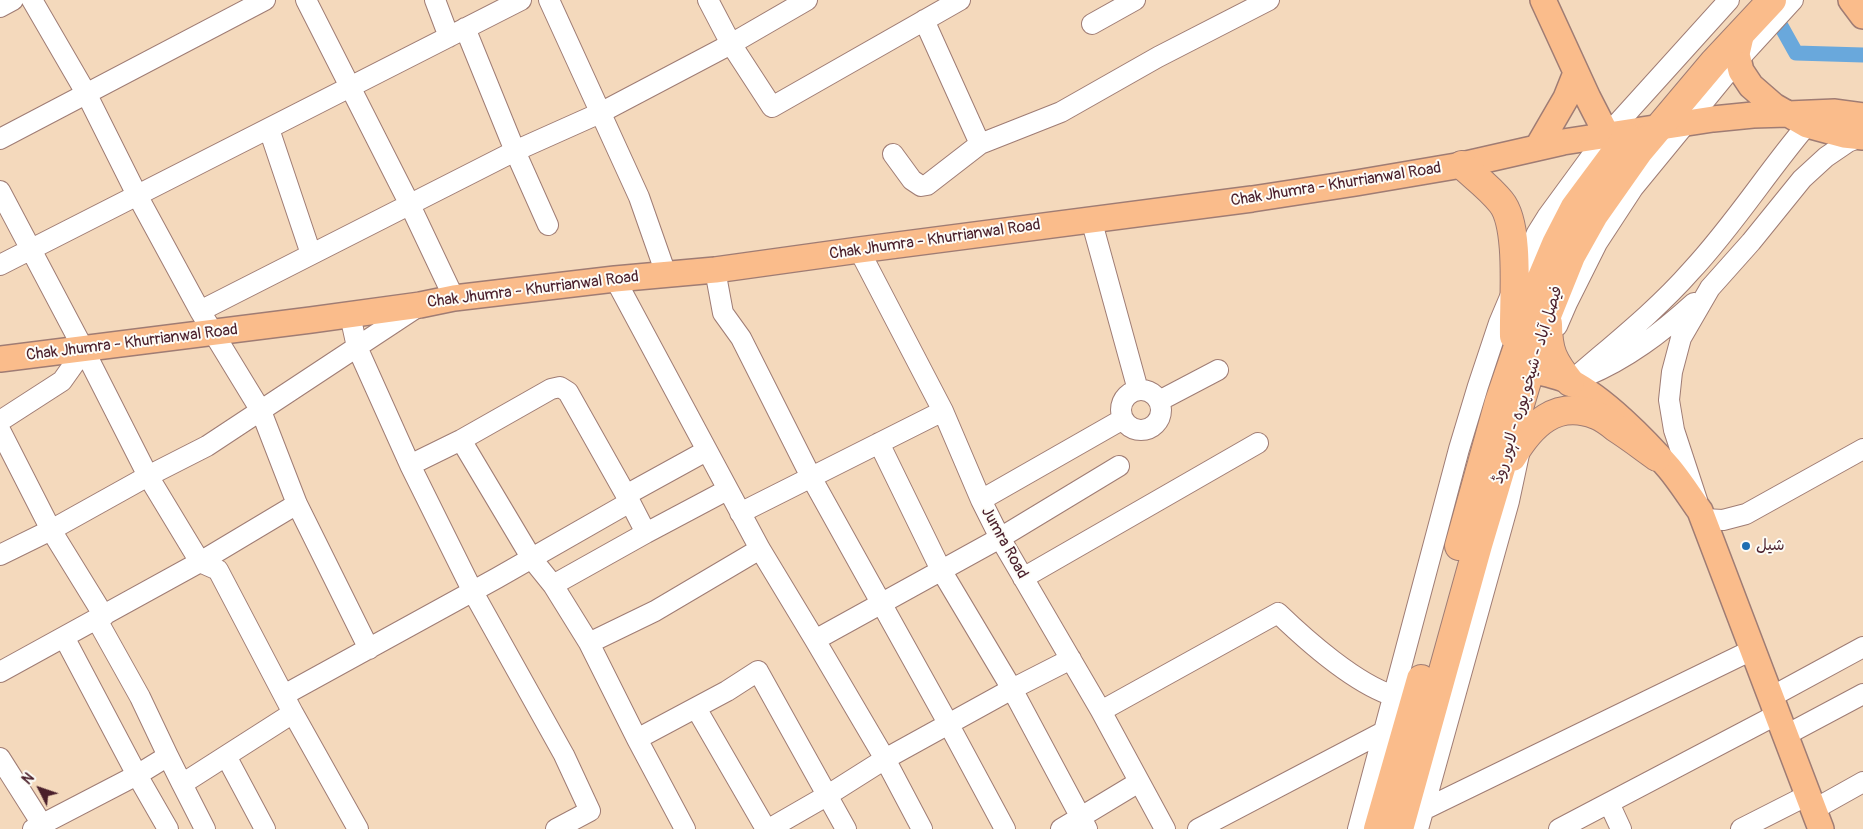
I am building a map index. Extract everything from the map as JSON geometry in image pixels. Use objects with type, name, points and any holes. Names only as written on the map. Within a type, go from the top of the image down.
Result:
[{"type":"highway","name":"فیصل آباد - شیخو پورہ - لاہور روڈ","points":[[1398,829],[1499,506],[1540,282],[1560,236],[1618,134],[1653,104],[1746,15],[1772,0]]},
{"type":"highway","name":"فیصل آباد - شیخو پورہ - لاہور روڈ","points":[[1378,829],[1499,402],[1524,366],[1571,256],[1594,215],[1657,128],[1746,15]]},
{"type":"highway","points":[[1462,165],[1503,204],[1511,224],[1514,247],[1513,291],[1524,366]]},
{"type":"highway","points":[[1548,313],[1549,347],[1555,363],[1570,382]]},
{"type":"highway","points":[[1499,506],[1509,463],[1522,440],[1536,424],[1552,414],[1577,411],[1597,415],[1657,456]]},
{"type":"main road","points":[[1543,0],[1576,72],[1618,134]]},
{"type":"main road","points":[[1851,0],[1863,16]]},
{"type":"main road","points":[[1746,15],[1738,46],[1738,60],[1741,71],[1751,86],[1761,96],[1798,119]]},
{"type":"main road","points":[[1537,148],[1566,98],[1576,72]]},
{"type":"main road","name":"Chak Jhumra - Khurrianwal Road","points":[[0,359],[84,350],[350,315],[454,298],[615,278],[715,270],[1261,198],[1462,165],[1537,148],[1686,123],[1753,115],[1798,119],[1835,112],[1861,136]]},
{"type":"main road","points":[[1524,366],[1570,382],[1601,402],[1669,468],[1702,515],[1814,811]]},
{"type":"street","points":[[0,8],[14,0]]},
{"type":"street","points":[[32,0],[86,94],[137,195],[200,311],[261,411],[297,504],[369,649]]},
{"type":"street","points":[[0,138],[264,0]]},
{"type":"street","points":[[306,0],[409,203],[454,298]]},
{"type":"street","points":[[435,0],[457,32],[515,151],[548,225]]},
{"type":"street","points":[[0,265],[521,0]]},
{"type":"street","points":[[548,0],[639,197],[666,274]]},
{"type":"street","points":[[708,0],[731,44],[772,107],[960,0]]},
{"type":"street","points":[[200,311],[409,203],[515,151],[600,113],[731,44],[807,0]]},
{"type":"street","points":[[1092,24],[1135,0]]},
{"type":"street","points":[[893,154],[912,180],[921,186],[927,185],[980,144],[1061,112],[1158,57],[1269,0]]},
{"type":"street","points":[[1746,15],[1793,0]]},
{"type":"street","points":[[924,20],[980,144]]},
{"type":"street","points":[[1522,440],[1524,366],[1549,347],[1567,303],[1597,243],[1633,188],[1738,60]]},
{"type":"street","points":[[1570,382],[1690,273],[1737,217],[1790,144],[1798,119]]},
{"type":"street","points":[[269,129],[311,254]]},
{"type":"street","points":[[1358,829],[1459,449],[1499,323],[1537,233],[1547,217],[1618,134]]},
{"type":"street","points":[[1570,382],[1605,368],[1640,348],[1666,328],[1710,288],[1751,242],[1802,179],[1826,157],[1848,142],[1861,136]]},
{"type":"street","points":[[0,191],[148,476],[200,562],[218,570],[288,704],[358,829]]},
{"type":"street","points":[[1091,219],[1138,390]]},
{"type":"street","name":"Jumra Road","points":[[859,250],[943,411],[981,500],[1000,538],[1101,710],[1138,782],[1165,829]]},
{"type":"street","points":[[715,270],[723,313],[741,338],[811,477],[1005,829]]},
{"type":"street","points":[[615,278],[740,514],[885,759],[922,829]]},
{"type":"street","points":[[1710,288],[1681,338],[1672,372],[1668,400],[1674,430],[1702,515],[1723,520],[1746,514],[1863,449]]},
{"type":"street","points":[[0,555],[51,530],[148,476],[207,446],[420,305]]},
{"type":"street","points":[[350,315],[357,347],[410,465],[473,592],[564,755],[590,811],[556,829]]},
{"type":"street","points":[[0,422],[62,381],[84,350]]},
{"type":"street","points":[[1159,401],[1218,370]]},
{"type":"street","points":[[410,465],[461,440],[551,389],[560,388],[568,392],[646,532]]},
{"type":"street","points":[[1138,390],[1154,394],[1159,401],[1161,409],[1156,424],[1142,430],[1134,430],[1127,425],[1122,419],[1120,411],[1126,396],[1138,390]]},
{"type":"street","points":[[740,514],[943,411]]},
{"type":"street","points":[[981,500],[1122,419]]},
{"type":"street","points":[[0,430],[51,530],[100,618],[205,829]]},
{"type":"street","points":[[461,440],[532,559],[553,585],[589,643],[685,829]]},
{"type":"street","points":[[879,443],[941,570],[1012,689],[1084,823]]},
{"type":"street","points":[[1023,578],[1258,443]]},
{"type":"street","points":[[182,784],[226,756],[288,704],[369,649],[532,559],[706,451]]},
{"type":"street","points":[[815,640],[1000,538],[1119,466]]},
{"type":"street","points":[[553,585],[646,532],[727,490]]},
{"type":"street","points":[[2,665],[64,637],[100,618],[200,562],[297,504]]},
{"type":"street","points":[[1421,820],[1499,506]]},
{"type":"street","points":[[589,643],[655,611],[760,549]]},
{"type":"street","points":[[1101,710],[1278,612],[1336,662],[1378,691],[1394,696]]},
{"type":"street","points":[[64,637],[137,776],[168,829]]},
{"type":"street","points":[[1559,829],[1778,715],[1863,647]]},
{"type":"street","points":[[1421,820],[1754,650]]},
{"type":"street","points":[[696,708],[768,829],[828,796],[885,759],[1012,689],[1071,659]]},
{"type":"street","points":[[637,739],[696,708],[758,671],[846,829]]},
{"type":"street","points":[[1778,715],[1863,694]]},
{"type":"street","points":[[1198,829],[1385,731]]},
{"type":"street","points":[[1,762],[40,827],[137,776],[168,756]]},
{"type":"street","points":[[226,756],[265,829]]},
{"type":"street","points":[[1061,829],[1084,823],[1138,782]]},
{"type":"street","points":[[1741,829],[1814,811],[1863,782]]},
{"type":"street","points":[[1609,803],[1621,829]]},
{"type":"waterway","points":[[1772,10],[1796,53],[1863,55]]},
{"type":"place","name":"شیل","points":[[1746,546]]}]
